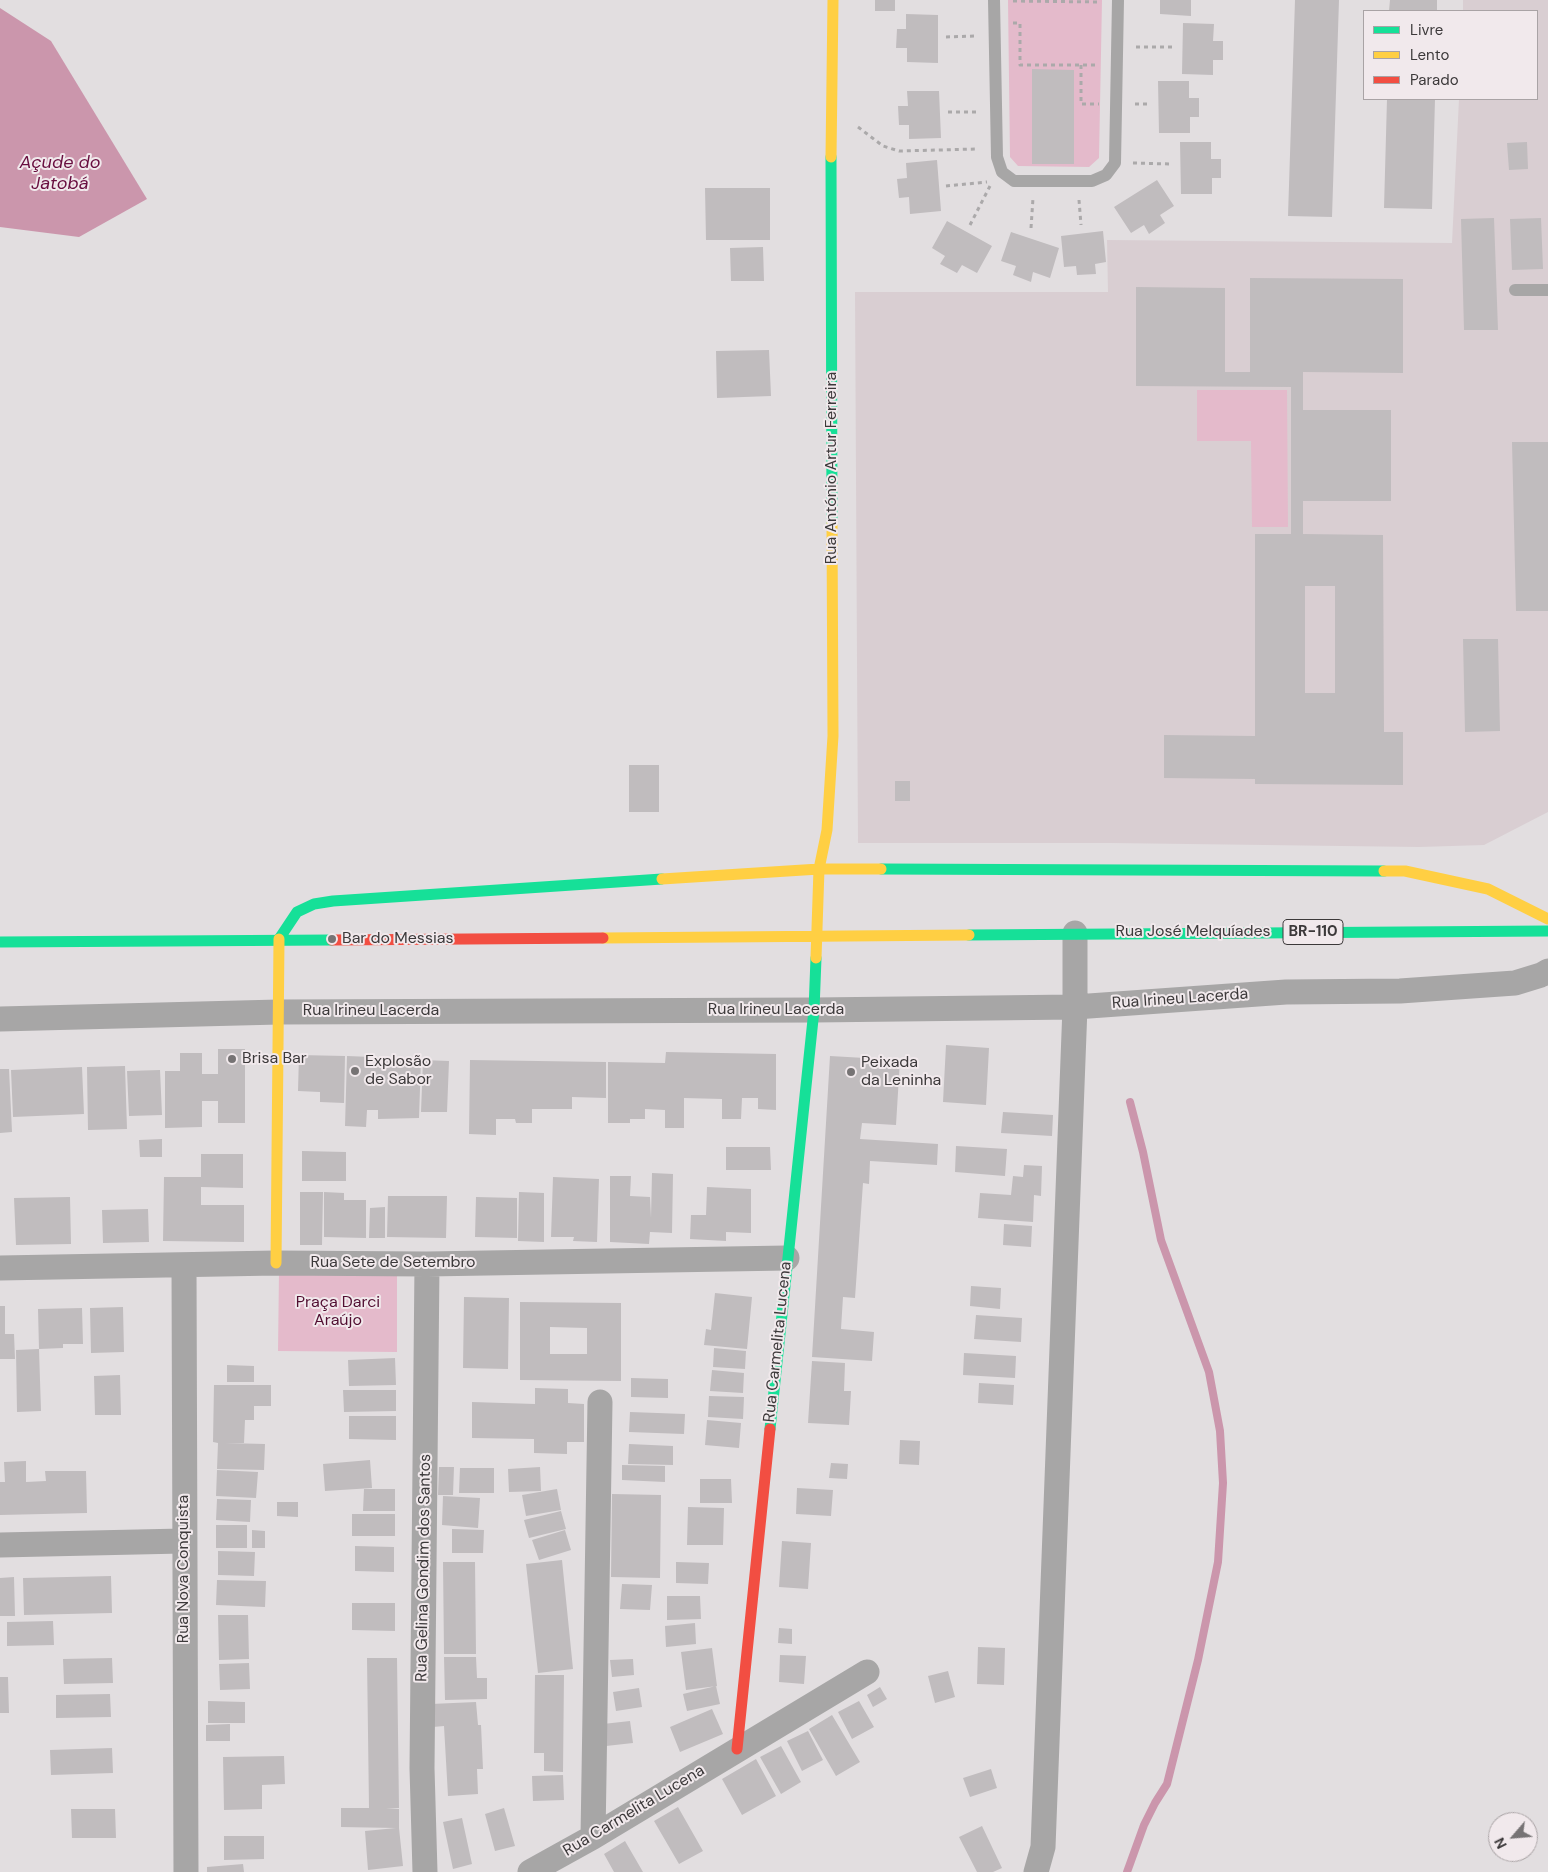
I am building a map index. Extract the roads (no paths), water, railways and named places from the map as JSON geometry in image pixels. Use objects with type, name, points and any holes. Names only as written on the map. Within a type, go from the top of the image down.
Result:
[{"type":"street","name":"Rua António Artur Ferreira","points":[[817,936],[819,869],[827,830],[833,736],[831,124],[833,0]]},
{"type":"street","points":[[276,1263],[280,939],[297,912],[314,904],[333,901],[819,869],[1405,870],[1488,889],[1548,919]]},
{"type":"street","name":"Rua José Melquíades","points":[[1076,933],[1548,931]]},
{"type":"street","points":[[1036,1872],[1043,1847],[1075,1007],[1076,933]]},
{"type":"street","name":"BR-110","points":[[0,942],[1076,933]]},
{"type":"street","name":"Rua Carmelita Lucena","points":[[737,1749],[786,1258],[814,1010],[817,936]]},
{"type":"street","name":"Rua Irineu Lacerda","points":[[0,1019],[279,1012],[1075,1007],[1286,992],[1400,991],[1515,983],[1548,971]]},
{"type":"street","name":"Rua Sete de Setembro","points":[[0,1268],[786,1258]]},
{"type":"street","name":"Rua Gelina Gondim dos Santos","points":[[425,1872],[422,1768],[427,1264]]},
{"type":"street","name":"Rua Nova Conquista","points":[[184,1265],[183,1541],[186,1872]]},
{"type":"street","points":[[594,1836],[600,1402]]},
{"type":"street","points":[[0,1545],[183,1541]]},
{"type":"street","name":"Rua Carmelita Lucena","points":[[530,1872],[594,1836],[867,1672]]},
{"type":"lane","points":[[994,1],[997,157],[1002,172],[1014,181],[1092,181],[1106,174],[1115,163],[1118,1]]},
{"type":"lane","points":[[1515,290],[1548,290]]},
{"type":"water","name":"Açude do Jatobá","points":[[0,8],[51,41],[147,199],[79,237],[0,227]]},
{"type":"waterway","points":[[1127,1872],[1144,1825],[1167,1784],[1198,1660],[1218,1562],[1223,1483],[1220,1431],[1209,1372],[1161,1240],[1143,1152],[1130,1102]]},
{"type":"place","name":"Bar do Messias","points":[[332,939]]},
{"type":"place","name":"Brisa Bar","points":[[232,1059]]},
{"type":"place","name":"Explosão de Sabor","points":[[355,1071]]},
{"type":"place","name":"Peixada da Leninha","points":[[851,1072]]},
{"type":"park label","name":"Praça Darci Araújo","points":[[338,1312]]}]
